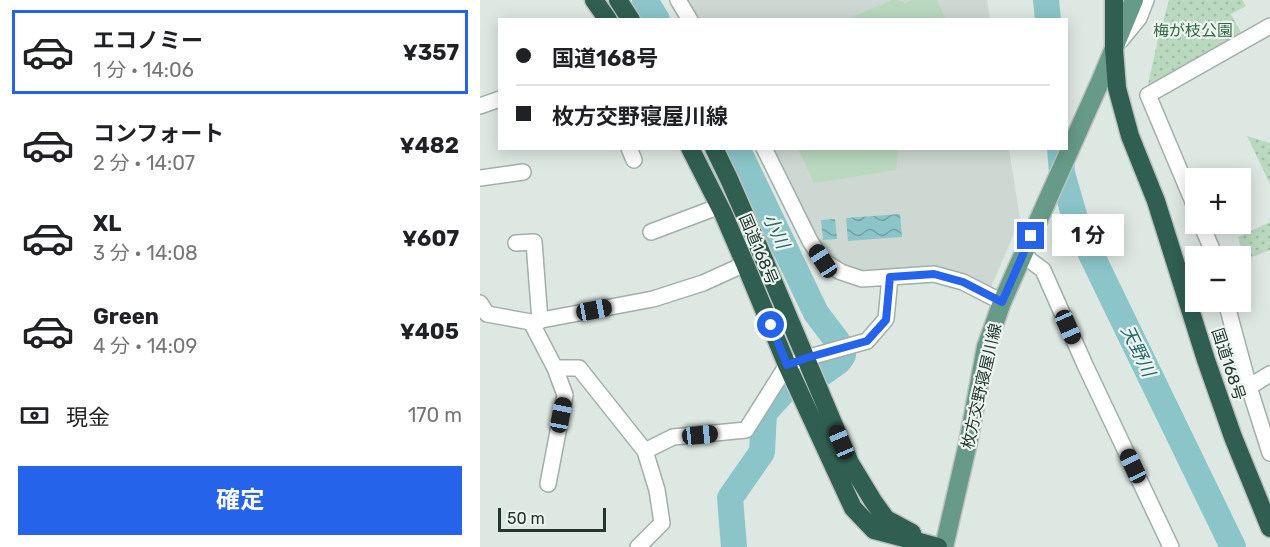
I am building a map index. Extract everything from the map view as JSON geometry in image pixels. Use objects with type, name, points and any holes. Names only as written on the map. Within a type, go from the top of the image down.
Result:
[{"type":"highway","points":[[594,0],[607,18]]},
{"type":"highway","points":[[618,0],[631,18]]},
{"type":"highway","name":"国道168号","points":[[1114,0],[1117,88],[1130,136],[1156,201],[1233,437],[1270,528]]},
{"type":"highway","name":"国道168号","points":[[691,150],[720,206],[787,365],[853,508],[874,530],[941,547]]},
{"type":"highway","name":"国道168号","points":[[715,150],[850,463],[886,519],[941,547]]},
{"type":"main road","name":"枚方交野寝屋川線","points":[[941,547],[968,443],[986,347],[1002,302],[1134,0]]},
{"type":"street","points":[[678,0],[689,18]]},
{"type":"street","points":[[1114,49],[1123,0]]},
{"type":"street","points":[[1114,49],[1139,18],[1146,0]]},
{"type":"street","points":[[1185,183],[1148,95],[1270,26]]},
{"type":"street","points":[[480,106],[498,100]]},
{"type":"street","points":[[765,150],[810,241],[823,261],[841,272],[862,279],[934,274],[963,282],[1002,302]]},
{"type":"street","points":[[480,178],[524,172]]},
{"type":"street","points":[[651,232],[720,206]]},
{"type":"street","points":[[516,243],[534,242],[536,322],[565,395],[548,484]]},
{"type":"street","points":[[1023,255],[1043,270],[1171,547]]},
{"type":"street","points":[[480,303],[488,314],[536,322],[653,299],[703,284],[746,264]]},
{"type":"street","points":[[645,451],[673,437],[746,430],[787,365],[867,341],[886,320],[890,277]]},
{"type":"street","points":[[1229,312],[1270,453]]},
{"type":"street","points":[[555,368],[579,368],[645,451],[657,490],[663,523],[638,547]]},
{"type":"street","points":[[1249,387],[1270,374]]},
{"type":"shaded area","points":[[688,0],[987,0],[990,18],[698,18]]},
{"type":"shaded area","points":[[770,150],[1009,150],[1020,219],[990,290],[948,268],[929,265],[862,276],[827,260]]},
{"type":"green space","points":[[893,0],[905,3],[912,0],[937,0],[946,18],[849,18]]},
{"type":"green space","name":"梅が枝公園","points":[[1169,0],[1242,0],[1246,6],[1231,14],[1243,36],[1147,89],[1158,39]]},
{"type":"green space","points":[[1247,136],[1270,143],[1270,184]]},
{"type":"green space","points":[[798,150],[898,150],[896,170],[814,183]]},
{"type":"green space","points":[[1270,222],[1270,250],[1251,258],[1251,246],[1241,246],[1238,237],[1251,234],[1251,231]]},
{"type":"water","points":[[900,214],[902,237],[848,241],[846,218]]},
{"type":"water","points":[[835,219],[837,239],[823,240],[821,220]]},
{"type":"waterway","name":"小川","points":[[645,0],[656,18]]},
{"type":"waterway","name":"天野川","points":[[1046,0],[1048,18]]},
{"type":"waterway","name":"小川","points":[[738,150],[816,313],[838,342]]},
{"type":"waterway","name":"天野川","points":[[1060,150],[1062,173],[1077,225],[1233,547]]},
{"type":"waterway","name":"小川","points":[[824,372],[839,361],[843,355]]},
{"type":"waterway","name":"小川","points":[[734,547],[730,498],[762,452],[764,413],[784,391]]},
{"type":"route","points":[[771,325],[787,365],[867,341],[886,320],[890,277],[934,274],[963,282],[1002,302],[1031,236]]}]
